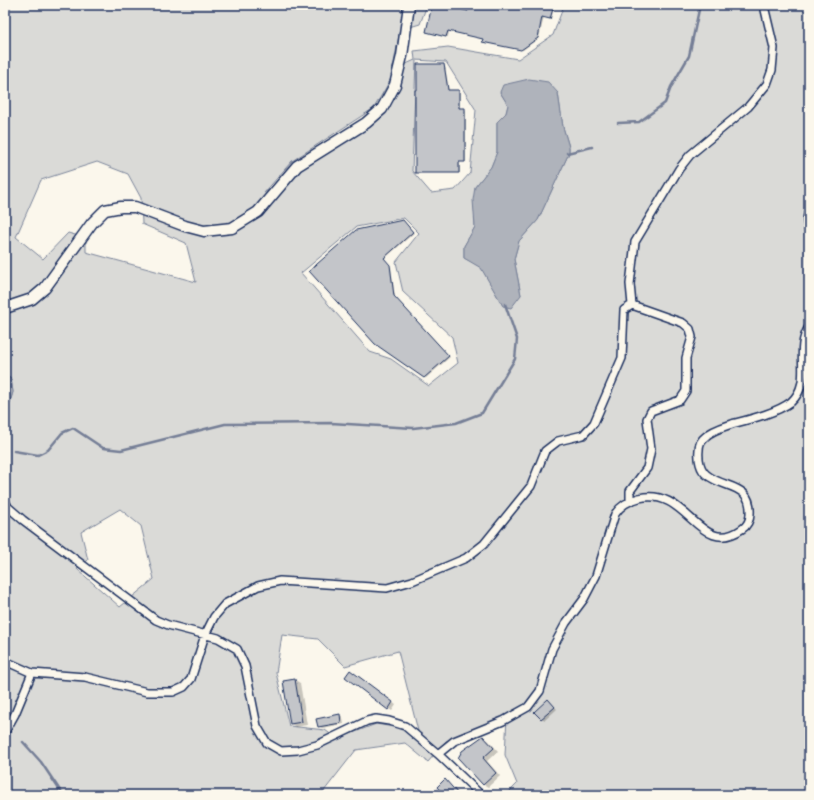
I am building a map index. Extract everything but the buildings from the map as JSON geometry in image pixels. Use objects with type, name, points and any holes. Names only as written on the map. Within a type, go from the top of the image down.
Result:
[{"type":"street","points":[[5,308],[32,299],[45,288],[92,223],[105,210],[121,207],[135,207],[185,226],[204,231],[232,228],[258,212],[297,166],[366,123],[382,109],[395,85],[402,56],[409,5]]},
{"type":"street","points":[[632,304],[630,284],[635,242],[679,169],[690,155],[748,107],[767,84],[772,70],[774,48],[765,10]]},
{"type":"street","points":[[809,210],[807,220],[809,233]]},
{"type":"street","points":[[630,500],[630,491],[648,468],[651,448],[647,419],[651,411],[680,400],[686,391],[686,358],[692,337],[690,329],[683,323],[632,304]]},
{"type":"street","points":[[5,661],[32,673],[84,677],[148,692],[173,692],[184,687],[191,679],[205,634],[214,617],[225,604],[258,586],[280,581],[386,588],[412,582],[466,558],[484,544],[531,486],[544,451],[558,441],[583,435],[594,423],[622,358],[624,310],[632,304]]},
{"type":"street","points":[[438,754],[454,741],[503,721],[528,707],[540,691],[552,649],[566,623],[584,599],[596,576],[615,514],[621,506],[630,500],[643,497],[661,498],[678,506],[703,530],[714,536],[723,537],[735,534],[745,528],[750,519],[750,508],[746,496],[738,488],[714,480],[706,474],[701,467],[699,456],[700,445],[704,437],[716,429],[767,414],[789,404],[798,397],[804,388],[806,376],[803,345],[804,335],[809,327]]},
{"type":"street","points":[[5,501],[8,507],[23,520],[156,620],[168,625],[218,638],[237,649],[245,666],[257,726],[267,743],[281,751],[298,750],[317,745],[367,721],[376,719],[405,726],[438,754],[481,795]]},
{"type":"street","points":[[5,732],[15,714],[32,673]]},
{"type":"shaded area","points":[[5,5],[427,5],[420,24],[400,30],[391,79],[374,108],[292,161],[264,193],[389,109],[406,64],[415,60],[414,51],[448,47],[518,59],[553,35],[564,5],[809,5],[809,795],[506,795],[517,784],[505,755],[507,716],[446,741],[428,762],[405,743],[356,750],[324,791],[327,795],[5,795],[5,419],[13,392],[11,379],[5,375]],"holes":[[[416,60],[446,62],[476,110],[470,173],[455,190],[431,193],[412,171]],[[500,92],[558,93],[563,127],[569,147],[569,153],[538,220],[519,241],[514,259],[521,295],[503,306],[481,267],[464,258],[464,246],[475,227],[475,187],[491,167],[497,152],[497,122],[506,113],[508,105]],[[97,162],[128,174],[141,198],[142,224],[186,243],[196,282],[86,252],[86,238],[68,233],[43,259],[16,237],[41,180]],[[404,218],[419,233],[396,262],[403,292],[452,337],[458,363],[429,386],[391,359],[370,352],[301,273],[356,227]],[[120,509],[141,526],[154,579],[120,607],[77,569],[88,560],[81,532]],[[282,635],[318,639],[345,666],[398,651],[418,731],[376,724],[337,739],[325,730],[289,726],[276,673]]]},
{"type":"shaded area","points":[[529,79],[548,82],[558,93],[563,127],[569,147],[569,153],[538,220],[519,241],[514,259],[521,295],[511,308],[503,306],[481,268],[464,258],[464,246],[475,227],[473,200],[475,187],[491,167],[497,152],[497,122],[506,113],[508,105],[500,92],[503,85]]},
{"type":"shaded area","points":[[5,375],[11,379],[13,392],[5,419]]},
{"type":"waterway","points":[[618,123],[639,122],[665,103],[671,87],[689,56],[700,5]]},
{"type":"waterway","points":[[567,153],[592,147]]},
{"type":"waterway","points":[[14,451],[38,455],[48,450],[62,433],[73,428],[103,448],[121,450],[225,424],[331,423],[413,428],[456,423],[482,413],[515,359],[517,339],[505,304]]},
{"type":"waterway","points":[[23,742],[41,762],[63,795]]}]
